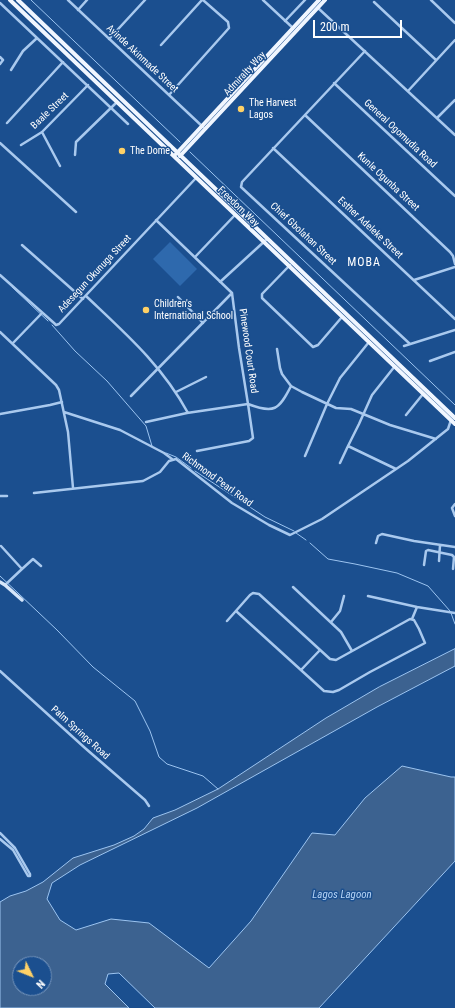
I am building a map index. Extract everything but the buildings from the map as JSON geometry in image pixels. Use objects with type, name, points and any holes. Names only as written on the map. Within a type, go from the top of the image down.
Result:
[{"type":"main road","name":"Freedom Way","points":[[10,0],[394,367],[453,419]]},
{"type":"main road","name":"Freedom Way","points":[[18,0],[398,363],[453,419],[455,424]]},
{"type":"main road","name":"Admiralty Way","points":[[176,157],[316,6],[319,0]]},
{"type":"main road","name":"Admiralty Way","points":[[203,128],[293,28],[316,6],[325,0]]},
{"type":"main road","points":[[0,582],[7,584],[22,600]]},
{"type":"street","name":"Ayinde Akinmade Street","points":[[68,0],[203,128]]},
{"type":"street","points":[[78,10],[87,0]]},
{"type":"street","points":[[109,39],[145,0]]},
{"type":"street","points":[[161,45],[203,0],[228,22],[229,28],[169,95]]},
{"type":"street","points":[[263,0],[293,28]]},
{"type":"street","points":[[286,21],[305,0]]},
{"type":"street","points":[[431,0],[455,23]]},
{"type":"street","points":[[435,4],[438,0]]},
{"type":"street","points":[[374,2],[436,60]]},
{"type":"street","points":[[0,3],[128,124]]},
{"type":"street","points":[[316,6],[455,135]]},
{"type":"street","points":[[11,70],[24,51],[38,38]]},
{"type":"street","points":[[408,91],[455,40]]},
{"type":"street","points":[[273,148],[365,51]]},
{"type":"street","points":[[0,58],[3,60],[0,64]]},
{"type":"street","points":[[7,123],[63,62]]},
{"type":"street","name":"General Ogomudia Road","points":[[334,83],[455,196]]},
{"type":"street","name":"Baale Street","points":[[21,145],[42,132],[88,85]]},
{"type":"street","points":[[437,118],[455,100]]},
{"type":"street","points":[[75,155],[76,142],[118,102]]},
{"type":"street","name":"Kunle Ogunba Street","points":[[305,115],[450,252],[453,256],[455,265]]},
{"type":"street","points":[[42,132],[60,166]]},
{"type":"street","points":[[0,143],[76,212]]},
{"type":"street","name":"Chief Gbolahan Street","points":[[273,148],[241,184],[243,190],[410,344]]},
{"type":"street","name":"Esther Adeleke Street","points":[[273,148],[455,319]]},
{"type":"street","name":"Adesegun Okunuga Street","points":[[0,275],[56,325],[59,324],[196,177]]},
{"type":"street","points":[[195,257],[235,215]]},
{"type":"street","points":[[131,396],[232,293],[156,220]]},
{"type":"street","points":[[220,282],[267,239]]},
{"type":"street","points":[[22,245],[83,299]]},
{"type":"street","points":[[293,263],[262,294],[262,298],[313,346],[318,345],[342,317]]},
{"type":"street","points":[[414,280],[455,265]]},
{"type":"street","name":"Pinewood Court Road","points":[[146,422],[188,413],[248,404],[232,293]]},
{"type":"street","points":[[86,296],[139,347],[159,369],[176,392],[188,413]]},
{"type":"street","points":[[178,297],[203,323]]},
{"type":"street","points":[[13,343],[42,313]]},
{"type":"street","points":[[404,346],[455,330]]},
{"type":"street","points":[[0,332],[56,385],[59,390],[68,432],[74,488]]},
{"type":"street","points":[[305,456],[327,404],[340,378],[369,342]]},
{"type":"street","points":[[277,349],[282,374],[291,386],[336,408],[348,408],[364,413],[390,425],[436,439]]},
{"type":"street","points":[[430,361],[455,352]]},
{"type":"street","points":[[340,463],[372,395],[398,363]]},
{"type":"street","points":[[176,392],[206,377]]},
{"type":"street","points":[[197,451],[249,441],[253,438],[248,404],[262,409],[269,409],[279,406],[284,401],[291,386]]},
{"type":"street","points":[[406,415],[424,394]]},
{"type":"street","points":[[0,414],[62,402]]},
{"type":"street","points":[[64,412],[120,430],[164,453],[172,459]]},
{"type":"street","name":"Richmond Pearl Road","points":[[34,493],[143,481],[160,472],[172,459],[176,459],[232,503],[269,525],[290,534],[322,519],[396,469],[448,429],[453,419]]},
{"type":"street","points":[[348,446],[396,469]]},
{"type":"street","points":[[0,496],[7,496]]},
{"type":"street","points":[[455,504],[452,508],[455,516]]},
{"type":"street","points":[[376,543],[378,536],[382,534],[455,548]]},
{"type":"street","points":[[439,561],[440,545]]},
{"type":"street","points":[[1,546],[22,569]]},
{"type":"street","points":[[424,565],[426,551],[428,550],[454,556],[453,569]]},
{"type":"street","points":[[7,584],[33,559],[41,566]]},
{"type":"street","points":[[293,587],[341,632],[352,651]]},
{"type":"street","points":[[227,621],[250,595],[253,593],[259,594],[327,657],[334,660],[412,619],[417,606]]},
{"type":"street","points":[[331,622],[340,611],[344,596]]},
{"type":"street","points":[[368,596],[455,613]]},
{"type":"street","points":[[236,611],[324,691],[333,692],[424,644],[425,642],[419,629],[412,619]]},
{"type":"street","points":[[301,670],[320,650]]},
{"type":"street","name":"Palm Springs Road","points":[[0,671],[145,800],[149,806]]},
{"type":"street","points":[[0,833],[15,848],[30,876],[28,876],[13,850],[0,839]]},
{"type":"shaded area","points":[[170,242],[197,269],[180,286],[153,259]]},
{"type":"water","name":"Lagos Lagoon","points":[[455,649],[455,666],[377,707],[197,808],[80,865],[52,883],[47,899],[60,920],[76,930],[111,919],[149,923],[209,968],[251,921],[312,833],[335,835],[365,798],[402,766],[455,777],[455,861],[319,1008],[155,1008],[119,973],[108,974],[105,984],[129,1008],[0,1008],[0,902],[10,896],[26,891],[43,882],[73,858],[114,845],[134,836],[144,829],[153,818],[175,810],[218,789],[326,718],[379,687]]},
{"type":"waterway","points":[[31,0],[180,142]]},
{"type":"waterway","points":[[190,152],[455,405]]},
{"type":"waterway","points":[[12,287],[48,321]]},
{"type":"waterway","points":[[52,325],[75,351],[107,381],[146,426],[152,446]]},
{"type":"waterway","points":[[166,453],[176,457],[191,468]]},
{"type":"waterway","points":[[195,471],[265,517],[294,531]]},
{"type":"waterway","points":[[296,533],[306,540]]},
{"type":"waterway","points":[[310,543],[328,559],[397,573],[428,586],[450,611]]},
{"type":"waterway","points":[[0,576],[57,630],[93,667],[135,701],[150,731],[159,757],[167,764],[203,776],[218,789]]},
{"type":"waterway","points":[[451,613],[455,624]]},
{"type":"place","name":"The Harvest Lagos","points":[[241,109]]},
{"type":"place","name":"The Dome","points":[[122,151]]},
{"type":"place","name":"Children's International School","points":[[146,310]]},
{"type":"district","name":"MOBA","points":[[364,263]]}]
